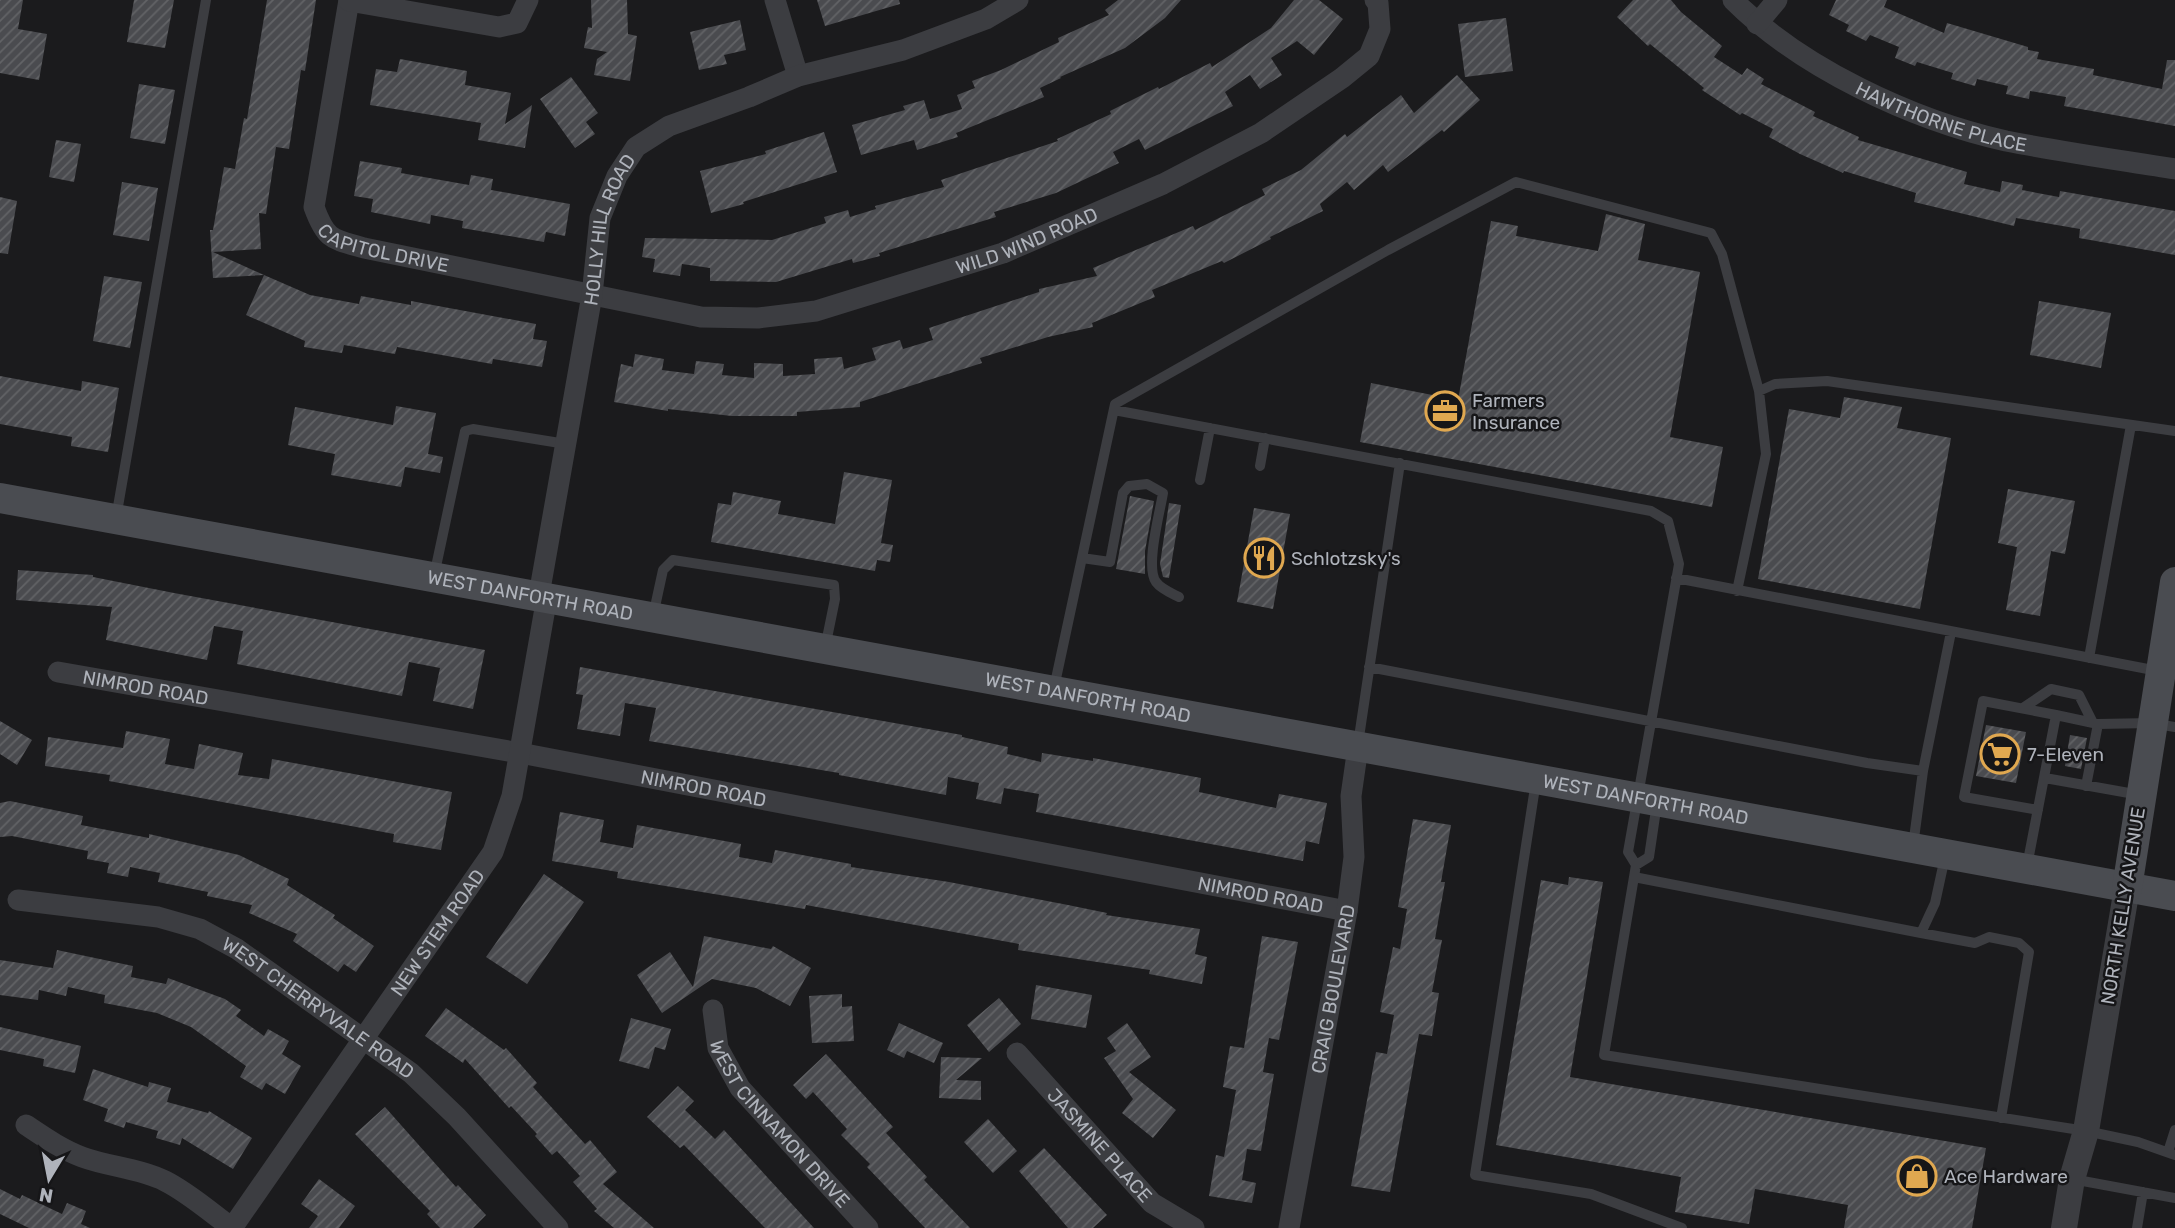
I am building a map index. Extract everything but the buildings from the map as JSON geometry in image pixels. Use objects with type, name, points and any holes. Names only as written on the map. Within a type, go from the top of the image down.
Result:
[{"type":"main road","name":"WEST DANFORTH ROAD","points":[[0,498],[2175,896]]},
{"type":"main road","name":"NORTH KELLY AVENUE","points":[[2127,888],[2140,795],[2163,725],[2160,671],[2175,582]]},
{"type":"street","points":[[349,0],[499,27],[517,23],[528,0]]},
{"type":"street","name":"CAPITOL DRIVE","points":[[349,0],[314,207],[322,229],[338,241],[364,248],[592,295]]},
{"type":"street","points":[[775,0],[798,76]]},
{"type":"street","name":"HOLLY HILL ROAD","points":[[543,596],[592,295],[600,218],[617,176],[636,147],[669,126],[798,76],[903,50],[986,19],[1017,0]]},
{"type":"street","name":"WILD WIND ROAD","points":[[592,295],[701,317],[758,318],[816,310],[1003,253],[1163,184],[1261,133],[1296,110],[1368,56],[1380,29],[1378,3],[1375,0]]},
{"type":"street","name":"HAWTHORNE PLACE","points":[[1733,0],[1757,24],[1814,63],[1874,94],[1954,127],[2006,141],[2175,169]]},
{"type":"street","points":[[1757,24],[1777,0]]},
{"type":"street","name":"NEW STEM ROAD","points":[[232,1228],[362,1037],[493,852],[512,796],[543,596]]},
{"type":"street","name":"NIMROD ROAD","points":[[58,672],[520,753],[1347,911]]},
{"type":"street","name":"CRAIG BOULEVARD","points":[[1289,1228],[1347,911],[1353,858],[1350,796],[1358,747]]},
{"type":"street","name":"NORTH KELLY AVENUE","points":[[2064,1228],[2072,1179],[2086,1131],[2127,888]]},
{"type":"street","name":"WEST CHERRYVALE ROAD","points":[[18,900],[158,917],[200,929],[237,949],[411,1073],[457,1117],[558,1228]]},
{"type":"street","name":"WEST CINNAMON DRIVE","points":[[713,1010],[718,1048],[740,1087],[868,1228]]},
{"type":"street","name":"JASMINE PLACE","points":[[1017,1053],[1152,1203],[1194,1228]]},
{"type":"street","points":[[26,1125],[57,1146],[84,1158],[124,1167],[164,1181],[191,1197],[232,1228]]},
{"type":"lane","points":[[116,518],[206,0]]},
{"type":"lane","points":[[1053,690],[1115,404],[1388,250],[1516,182],[1711,233],[1722,254],[1759,391],[1766,454],[1737,591]]},
{"type":"lane","points":[[1759,391],[1775,384],[1827,381],[2175,431]]},
{"type":"lane","points":[[1114,410],[1651,511],[1668,520],[1679,564],[1650,721],[1649,857],[1635,871]]},
{"type":"lane","points":[[2089,658],[2131,425]]},
{"type":"lane","points":[[1200,481],[1210,428]]},
{"type":"lane","points":[[434,576],[465,431],[472,429],[566,444]]},
{"type":"lane","points":[[1260,466],[1265,438]]},
{"type":"lane","points":[[1358,747],[1400,464]]},
{"type":"lane","points":[[1147,484],[1149,471]]},
{"type":"lane","points":[[1082,558],[1110,562],[1123,493],[1129,486],[1147,484],[1163,493],[1151,567],[1154,580],[1163,589],[1179,597]]},
{"type":"lane","points":[[653,616],[663,569],[673,560],[834,585],[835,600],[825,648]]},
{"type":"lane","points":[[1676,578],[2160,671]]},
{"type":"lane","points":[[1913,848],[1923,771],[1951,632]]},
{"type":"lane","points":[[1369,667],[1867,763],[1923,771]]},
{"type":"lane","points":[[2023,708],[2051,689],[2079,695],[2096,724],[2086,786]]},
{"type":"lane","points":[[2038,810],[1964,797],[1983,701],[2096,724],[2163,725]]},
{"type":"lane","points":[[2026,868],[2056,715]]},
{"type":"lane","points":[[2045,778],[2140,795]]},
{"type":"lane","points":[[1537,781],[1475,1175],[1591,1194],[1682,1228]]},
{"type":"lane","points":[[1648,801],[1628,852],[1635,871],[1604,1055],[2086,1131],[2138,1142],[2172,1154],[2175,1130]]},
{"type":"lane","points":[[1921,933],[1935,902],[1945,854]]},
{"type":"lane","points":[[1635,871],[1921,933],[1975,943],[1989,937],[2019,943],[2029,952],[2001,1118]]},
{"type":"lane","points":[[2072,1179],[2175,1198]]},
{"type":"lane","points":[[2137,1228],[2143,1192]]},
{"type":"place","name":"Farmers Insurance","points":[[1445,411]]},
{"type":"place","name":"Schlotzsky's","points":[[1264,558]]},
{"type":"place","name":"7-Eleven","points":[[2000,754]]},
{"type":"place","name":"Ace Hardware","points":[[1917,1176]]}]
